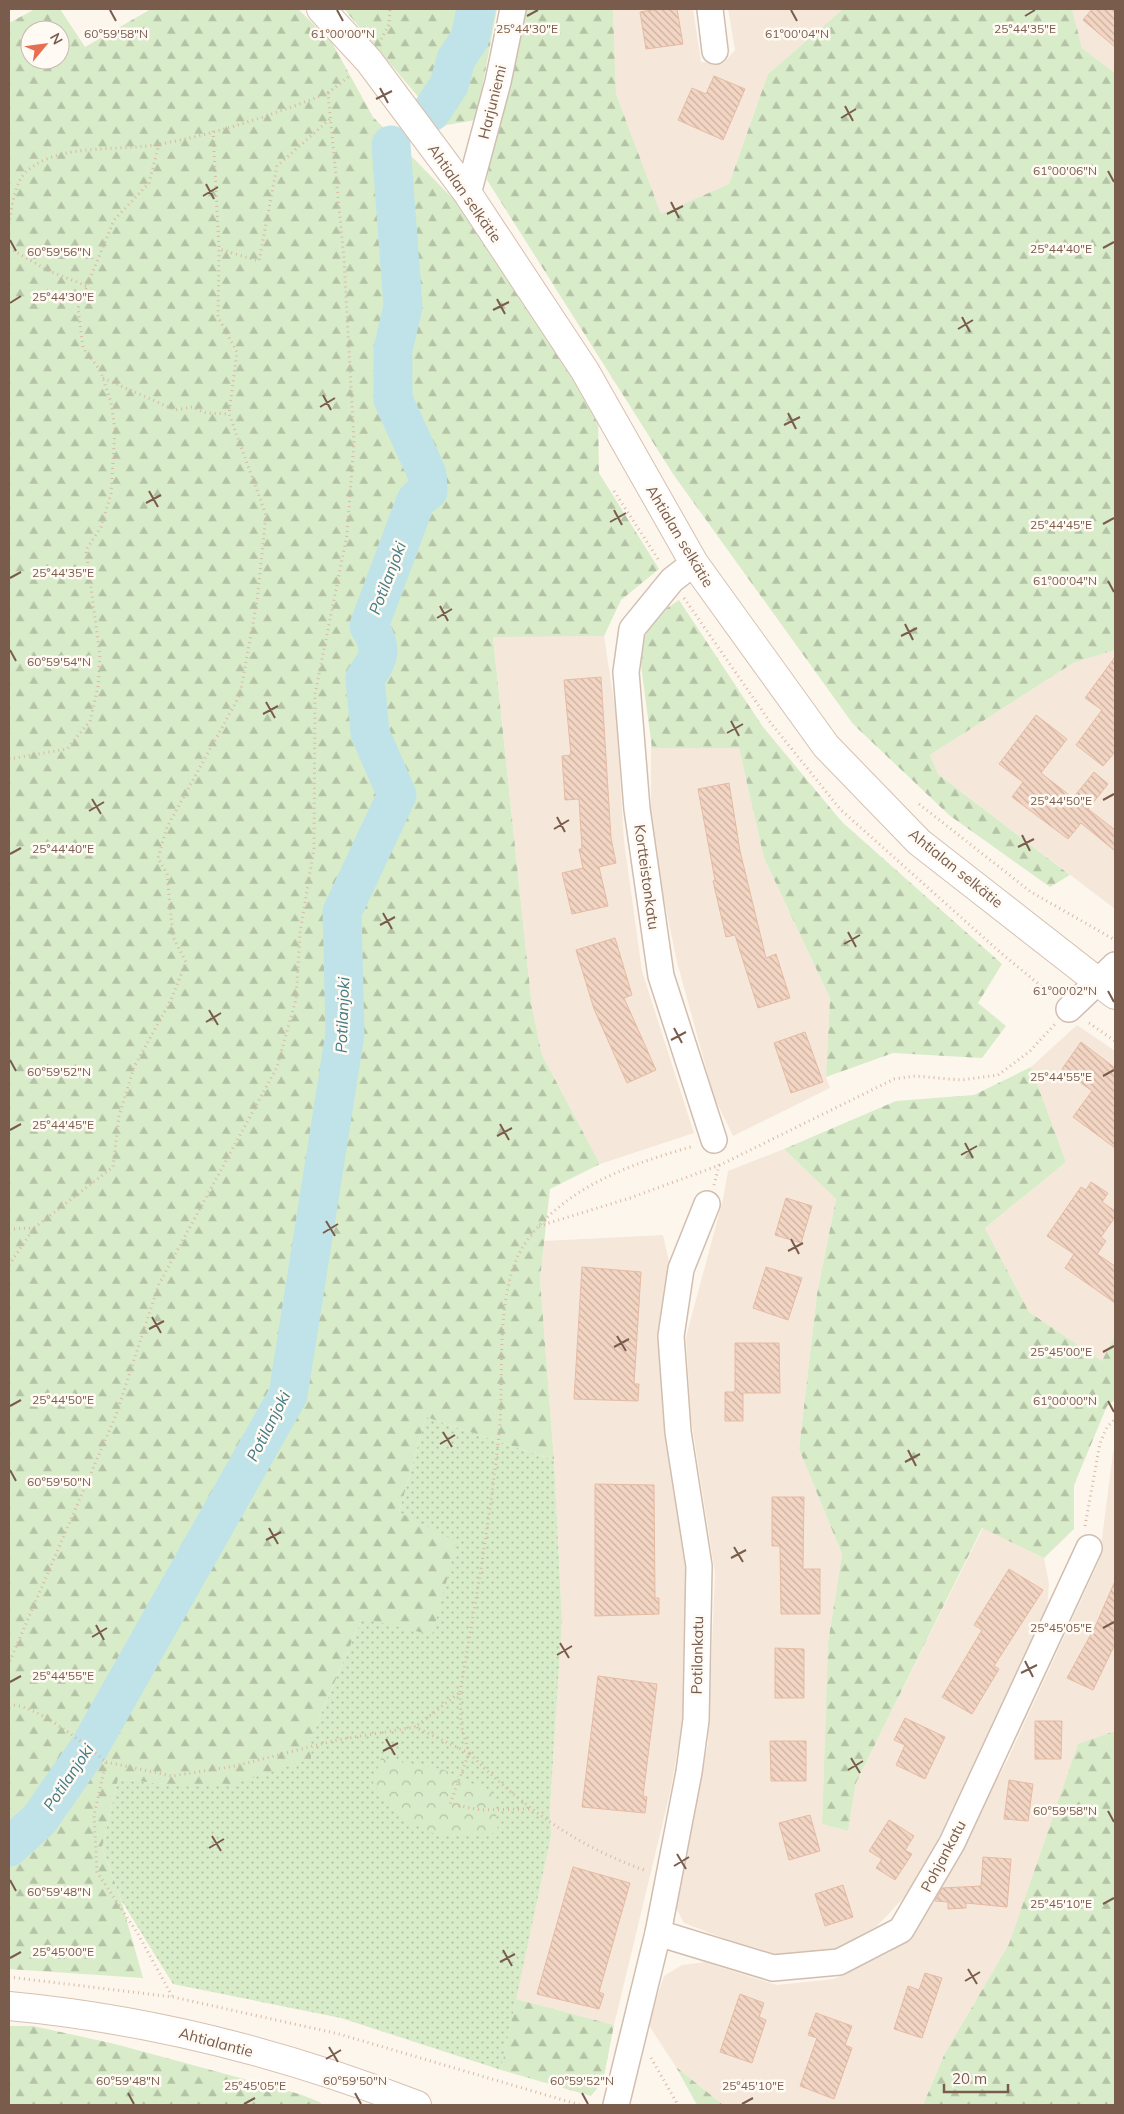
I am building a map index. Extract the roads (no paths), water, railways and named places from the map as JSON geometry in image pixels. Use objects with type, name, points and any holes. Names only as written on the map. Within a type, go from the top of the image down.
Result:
[{"type":"street","name":"Ahtialan selkätie","points":[[321,9],[369,62],[468,194],[585,371],[694,563],[739,629],[833,752],[919,842],[1110,980]]},
{"type":"street","name":"Harjuniemi","points":[[468,194],[498,82],[513,9]]},
{"type":"street","points":[[710,9],[715,51]]},
{"type":"street","name":"Kortteistonkatu","points":[[694,563],[672,580],[632,630],[626,672],[637,809],[661,976],[714,1140]]},
{"type":"street","points":[[1069,1010],[1110,980]]},
{"type":"street","name":"Potilankatu","points":[[616,2105],[658,1933],[696,1720],[699,1566],[678,1432],[671,1336],[681,1269],[707,1204]]},
{"type":"street","name":"Pohjankatu","points":[[658,1933],[774,1968],[839,1962],[901,1930],[952,1843],[1089,1548]]},
{"type":"street","name":"Ahtialantie","points":[[9,2006],[138,2023],[218,2040],[378,2098],[417,2105]]},
{"type":"waterway","name":"Potilanjoki","points":[[431,112],[449,85],[456,59],[470,38],[476,9]]},
{"type":"waterway","name":"Potilanjoki","points":[[9,1847],[39,1820],[89,1748],[288,1395],[345,1034],[342,912],[397,795],[370,733],[365,678],[377,658],[378,647],[369,626],[416,500],[428,491],[427,474],[393,399],[393,350],[403,306],[391,145]]}]
